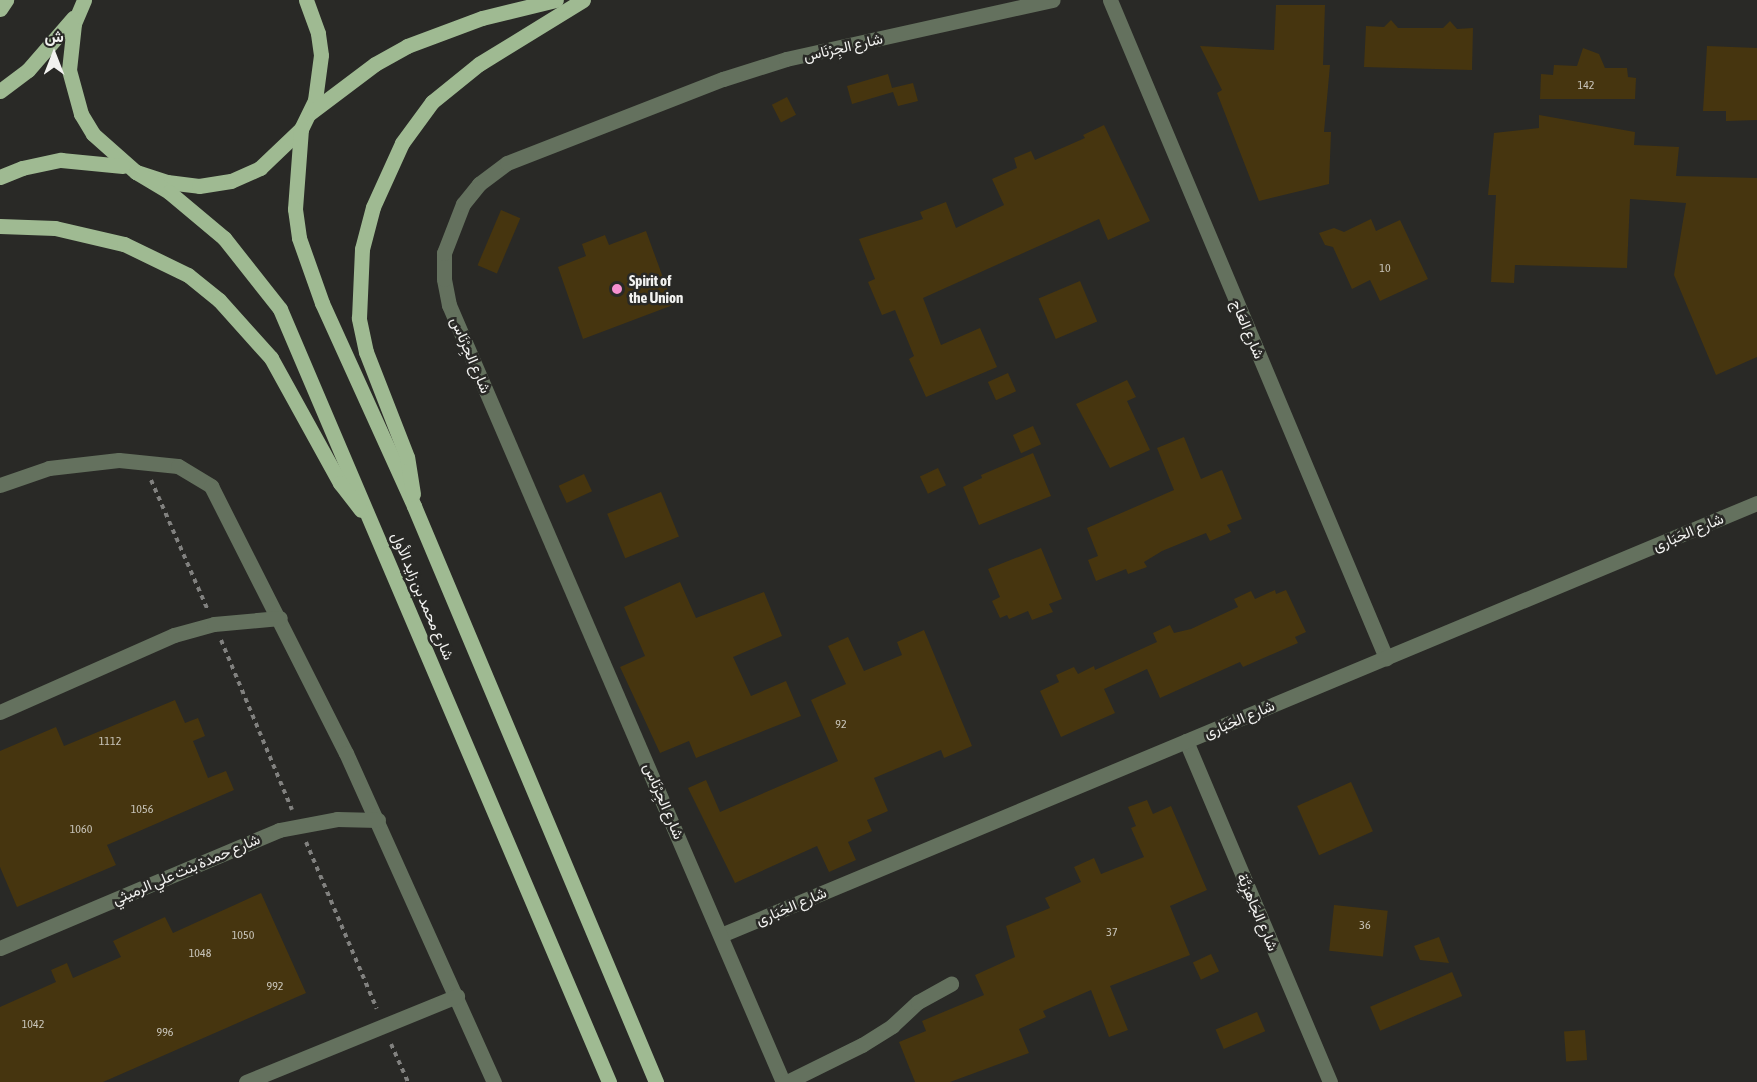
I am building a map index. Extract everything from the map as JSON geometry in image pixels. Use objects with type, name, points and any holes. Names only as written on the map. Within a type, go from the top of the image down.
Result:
[{"type":"main road","points":[[0,9],[6,0]]},
{"type":"main road","points":[[0,177],[22,168],[61,160],[131,169],[167,183],[199,186],[231,181],[260,168],[301,129],[310,113],[320,78],[321,55],[318,33],[306,0]]},
{"type":"main road","points":[[310,113],[375,64],[406,46],[482,18],[556,0]]},
{"type":"main road","points":[[414,506],[407,457],[366,352],[359,318],[362,249],[373,207],[402,143],[432,102],[479,64],[583,0]]},
{"type":"main road","points":[[0,91],[28,70],[58,38],[84,1]]},
{"type":"main road","points":[[84,1],[70,47],[73,93],[93,134],[131,169]]},
{"type":"main road","name":"شارع محمد بن زايد الأول","points":[[301,129],[295,209],[299,238],[322,303],[414,506],[656,1082]]},
{"type":"main road","name":"شارع محمد بن زايد الأول","points":[[131,169],[169,192],[224,238],[280,309],[609,1082]]},
{"type":"main road","points":[[0,226],[55,228],[124,244],[188,275],[219,300],[271,358],[340,483],[372,522]]},
{"type":"street","name":"شارع الجِرْنَاس","points":[[783,1082],[722,935],[449,305],[444,270],[451,228],[479,184],[507,163],[723,80],[786,59],[1053,0]]},
{"type":"street","name":"شارع العَاج","points":[[1110,0],[1386,658]]},
{"type":"street","points":[[0,485],[72,464],[143,460],[178,466],[211,486],[280,618],[378,820],[494,1082]]},
{"type":"street","name":"شارع الحَبَارى","points":[[722,935],[1757,503]]},
{"type":"street","points":[[0,712],[155,643],[214,624],[280,618]]},
{"type":"street","name":"شارع الجَاهِزِيَّة","points":[[1186,741],[1330,1082]]},
{"type":"street","name":"شارع حمدة بنت علي الرميثي","points":[[0,948],[298,825],[337,819],[378,820]]},
{"type":"street","points":[[788,1082],[862,1045],[892,1026],[918,1002],[951,984]]},
{"type":"street","points":[[246,1082],[457,996]]},
{"type":"path","points":[[143,460],[408,1082]]},
{"type":"building","points":[[1276,5],[1325,5],[1323,65],[1330,65],[1324,132],[1331,132],[1329,184],[1259,201],[1217,93],[1222,90],[1200,46],[1274,50]]},
{"type":"building","points":[[1391,20],[1398,28],[1443,28],[1450,21],[1457,29],[1473,28],[1472,70],[1364,67],[1366,26],[1384,27]]},
{"type":"building","points":[[1707,46],[1757,48],[1757,120],[1726,121],[1726,111],[1703,111]]},
{"type":"building","points":[[1583,48],[1599,54],[1605,68],[1627,68],[1628,77],[1636,78],[1635,99],[1540,99],[1541,74],[1553,75],[1554,65],[1577,66]]},
{"type":"building","points":[[888,74],[892,88],[913,83],[918,101],[898,106],[893,92],[852,104],[847,86]]},
{"type":"building","points":[[787,97],[796,115],[781,123],[772,105]]},
{"type":"building","points":[[1539,115],[1635,132],[1634,145],[1679,147],[1676,176],[1757,178],[1757,357],[1716,375],[1674,275],[1686,203],[1630,199],[1627,268],[1515,265],[1514,283],[1491,282],[1496,195],[1488,195],[1494,133],[1539,128]]},
{"type":"building","points":[[1104,125],[1150,221],[1108,240],[1099,219],[923,298],[941,345],[980,328],[997,367],[926,397],[909,359],[914,356],[895,310],[882,315],[868,282],[875,279],[859,239],[923,219],[920,212],[946,202],[956,228],[1004,205],[992,179],[1017,168],[1014,158],[1031,151],[1035,160],[1085,138],[1083,135]]},
{"type":"building","points":[[501,210],[520,218],[497,273],[478,265]]},
{"type":"building","points":[[1371,219],[1376,231],[1400,220],[1428,279],[1380,301],[1370,280],[1352,289],[1333,247],[1325,245],[1319,233],[1334,228],[1344,232]]},
{"type":"building","name":"Spirit of the Union","points":[[646,231],[673,305],[583,339],[558,267],[586,256],[582,244],[605,235],[609,245]]},
{"type":"building","points":[[1080,281],[1097,322],[1056,339],[1039,299]]},
{"type":"building","points":[[1008,373],[1016,391],[996,400],[988,382]]},
{"type":"building","points":[[1127,380],[1136,397],[1127,401],[1150,450],[1110,468],[1076,404]]},
{"type":"building","points":[[1033,426],[1041,444],[1021,453],[1013,435]]},
{"type":"building","points":[[1184,437],[1201,479],[1222,470],[1242,519],[1227,525],[1231,532],[1210,541],[1206,533],[1162,551],[1144,562],[1147,567],[1128,574],[1126,569],[1096,581],[1088,560],[1098,556],[1087,528],[1174,490],[1157,448]]},
{"type":"building","points":[[1033,453],[1051,496],[979,525],[963,487],[982,478],[981,475]]},
{"type":"building","points":[[938,468],[946,485],[928,494],[920,476]]},
{"type":"building","points":[[584,474],[592,491],[567,503],[559,486]]},
{"type":"building","points":[[661,492],[679,537],[625,558],[607,514]]},
{"type":"building","points":[[1041,548],[1062,599],[1049,604],[1053,612],[1032,620],[1028,611],[1009,619],[1007,615],[1000,618],[992,601],[1000,597],[988,569]]},
{"type":"building","points":[[680,582],[696,618],[764,592],[782,636],[733,657],[751,696],[786,681],[801,716],[696,758],[689,741],[660,753],[620,667],[645,656],[624,607]]},
{"type":"building","points":[[1275,590],[1276,594],[1286,590],[1306,632],[1295,637],[1298,643],[1243,667],[1240,662],[1160,698],[1147,669],[1104,689],[1115,713],[1061,737],[1040,691],[1059,682],[1056,675],[1074,667],[1078,674],[1094,666],[1095,670],[1157,642],[1153,633],[1170,625],[1174,633],[1191,629],[1238,607],[1234,599],[1251,591],[1255,599]]},
{"type":"building","points":[[924,630],[972,746],[944,758],[941,750],[874,778],[888,811],[867,820],[872,831],[848,842],[856,860],[829,872],[817,846],[735,883],[688,788],[706,780],[720,812],[838,761],[811,700],[846,684],[828,646],[848,637],[864,671],[902,655],[897,642]]},
{"type":"building","points":[[175,700],[185,723],[198,718],[205,736],[193,741],[208,778],[226,771],[234,790],[107,845],[116,865],[17,907],[0,867],[0,751],[56,727],[64,746]]},
{"type":"building","points":[[1351,782],[1373,831],[1319,855],[1297,806]]},
{"type":"building","points":[[1147,800],[1153,814],[1171,806],[1207,890],[1170,906],[1190,955],[1110,986],[1128,1030],[1109,1037],[1091,990],[1043,1011],[1046,1017],[1019,1029],[1029,1053],[950,1082],[915,1082],[899,1042],[926,1031],[922,1021],[984,995],[975,975],[1015,957],[1006,926],[1050,908],[1045,898],[1081,882],[1074,867],[1094,858],[1101,874],[1144,857],[1131,828],[1136,826],[1128,807]]},
{"type":"building","points":[[261,893],[306,993],[103,1082],[0,1082],[0,1007],[56,982],[51,970],[67,963],[73,978],[121,957],[113,941],[165,917],[173,933]]},
{"type":"building","points":[[1334,905],[1388,911],[1383,956],[1329,951]]},
{"type":"building","points":[[1439,937],[1449,963],[1420,960],[1414,946]]},
{"type":"building","points":[[1211,954],[1219,971],[1201,980],[1193,962]]},
{"type":"building","points":[[1452,972],[1462,996],[1380,1031],[1370,1007]]},
{"type":"building","points":[[1257,1012],[1265,1031],[1224,1049],[1216,1030]]},
{"type":"building","points":[[1585,1030],[1587,1060],[1566,1061],[1564,1031]]},
{"type":"place","name":"Spirit of the Union","points":[[617,289]]}]
